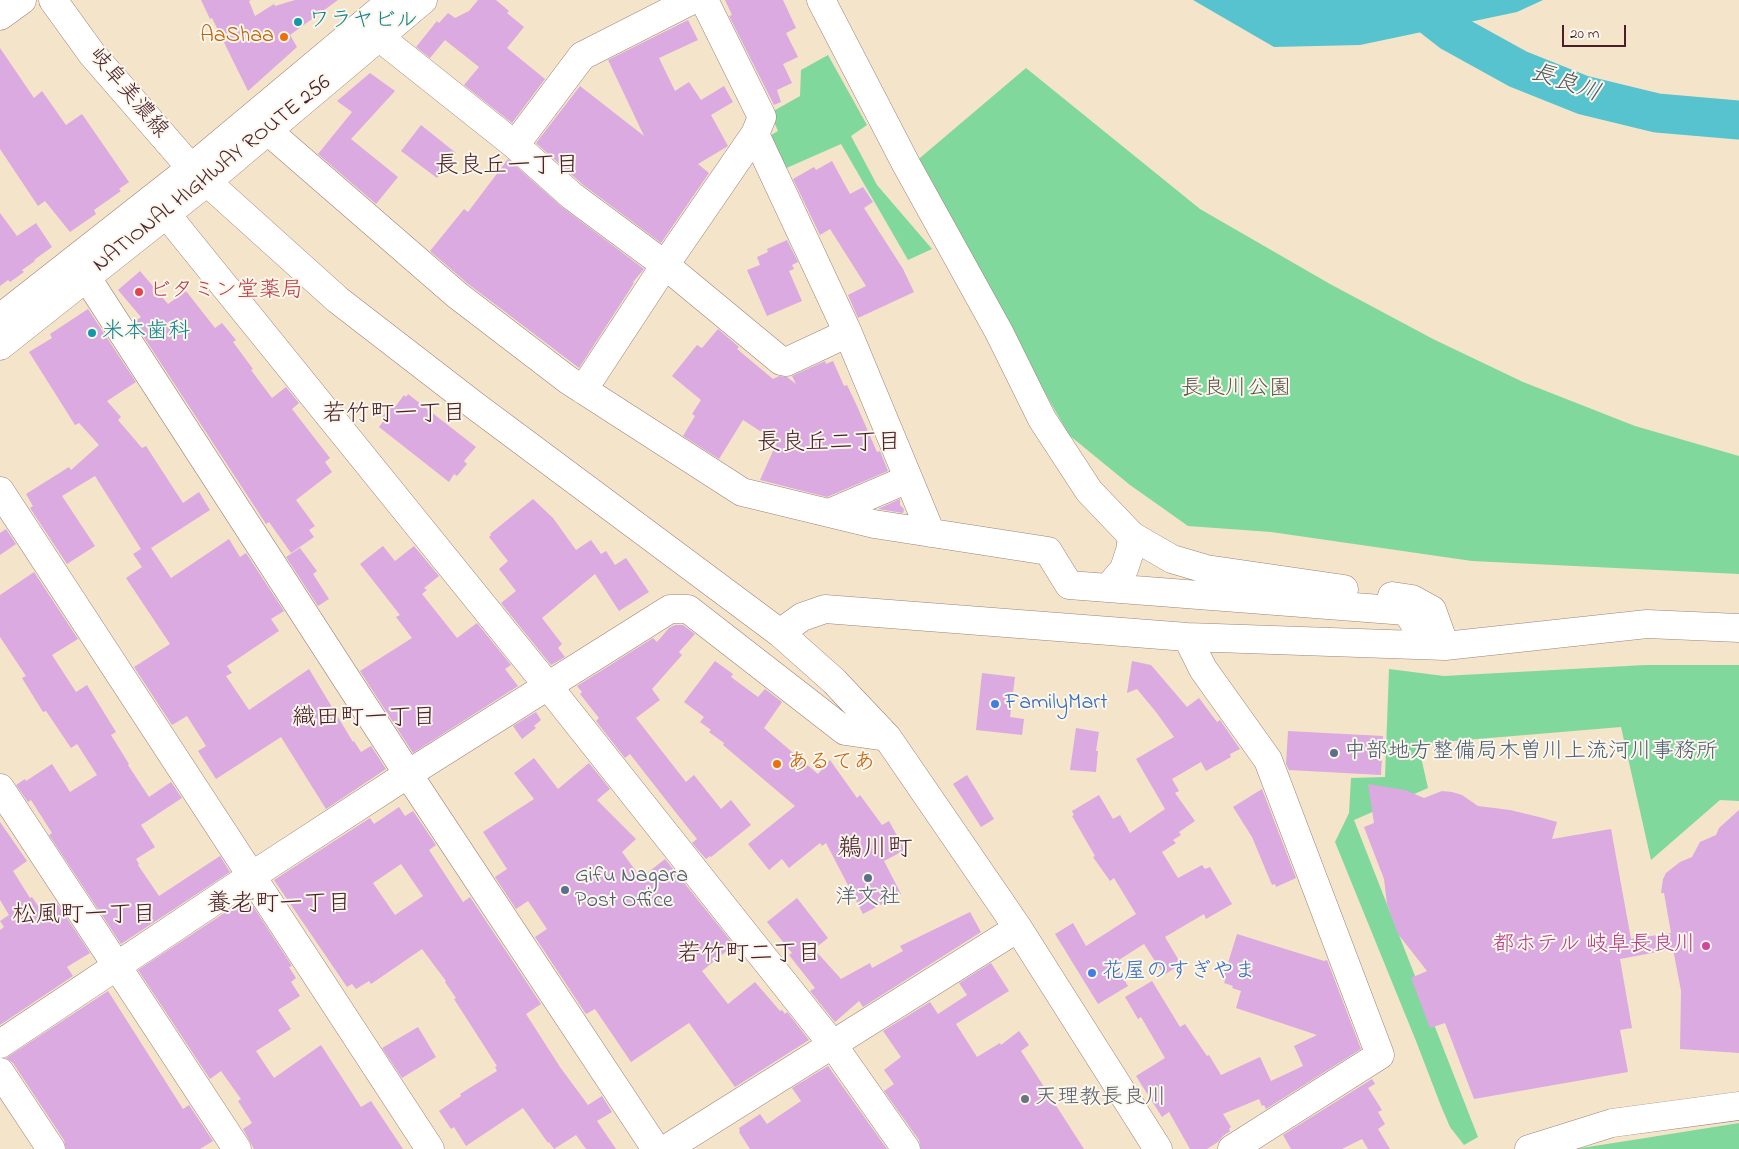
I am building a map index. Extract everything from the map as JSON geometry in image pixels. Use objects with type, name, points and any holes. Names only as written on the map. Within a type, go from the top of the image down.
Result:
[{"type":"main road","points":[[0,16],[22,0]]},
{"type":"main road","name":"岐阜美濃線","points":[[53,0],[92,54],[199,175],[338,300],[474,405],[780,633],[834,681],[887,737],[1018,928],[1158,1149]]},
{"type":"main road","name":"NATIONAL HIGHWAY ROUTE 256","points":[[0,346],[167,215],[199,175],[392,0]]},
{"type":"main road","name":"NATIONAL HIGHWAY ROUTE 256","points":[[0,318],[199,175],[268,131],[422,0]]},
{"type":"main road","points":[[515,145],[582,56],[692,0]]},
{"type":"main road","points":[[583,390],[665,265],[756,134],[762,118],[704,0]]},
{"type":"main road","points":[[821,0],[906,164],[991,316],[1042,419],[1089,491],[1132,536],[1172,559],[1206,569],[1412,599],[1432,610],[1445,646]]},
{"type":"main road","points":[[379,37],[515,145],[572,196],[665,265],[781,361],[786,362],[848,333]]},
{"type":"main road","points":[[268,131],[457,295],[560,374],[742,492],[874,524],[1048,551],[1069,585],[1406,611],[1415,624],[1417,645]]},
{"type":"main road","points":[[756,134],[848,333],[931,533]]},
{"type":"main road","points":[[167,215],[548,686],[832,1045],[906,1149]]},
{"type":"main road","points":[[87,278],[408,774],[656,1149]]},
{"type":"main road","points":[[829,513],[908,479]]},
{"type":"main road","points":[[0,491],[430,1149]]},
{"type":"main road","points":[[1108,588],[1124,569],[1130,551],[1132,536]]},
{"type":"main road","points":[[0,1044],[250,876],[670,609],[688,609],[845,731],[887,737]]},
{"type":"main road","points":[[780,633],[802,617],[825,609],[1187,637],[1445,646],[1647,624],[1739,628]]},
{"type":"main road","points":[[1187,637],[1203,669],[1268,760],[1380,1055],[1232,1149]]},
{"type":"main road","points":[[0,788],[237,1149]]},
{"type":"main road","points":[[666,1149],[1018,928]]},
{"type":"main road","points":[[0,1072],[51,1149]]},
{"type":"main road","points":[[1529,1149],[1612,1123],[1739,1106]]},
{"type":"green space","points":[[828,55],[867,125],[851,136],[877,185],[932,249],[908,260],[841,144],[782,170],[766,138],[778,131],[770,113],[800,96],[801,70]]},
{"type":"green space","name":"長良川公園","points":[[1026,68],[1200,209],[1330,284],[1433,339],[1523,382],[1635,426],[1739,456],[1739,574],[1472,561],[1271,532],[1188,526],[1130,485],[1069,435],[914,163]]},
{"type":"green space","points":[[1645,665],[1739,665],[1739,801],[1720,800],[1651,860],[1621,727],[1418,744],[1428,788],[1354,820],[1478,1137],[1464,1145],[1450,1127],[1441,1106],[1335,842],[1349,813],[1351,778],[1385,777],[1389,669],[1444,676]]},
{"type":"green space","points":[[1739,1123],[1739,1149],[1575,1149],[1639,1139]]},
{"type":"water","name":"長良川","points":[[1193,0],[1543,0],[1517,12],[1360,45],[1274,47]]},
{"type":"building","points":[[201,0],[251,0],[249,1],[255,16],[274,4],[275,6],[295,0],[338,0],[290,35],[297,47],[248,91],[212,18],[210,19]]},
{"type":"building","points":[[478,0],[496,0],[509,11],[507,13],[524,27],[507,48],[545,79],[512,123],[464,85],[479,67],[445,40],[430,58],[416,47],[437,21],[439,23],[448,13],[455,18],[469,11]]},
{"type":"building","points":[[725,0],[783,0],[796,28],[786,33],[798,57],[783,64],[792,83],[777,90],[781,102],[774,105],[729,16],[732,15]]},
{"type":"building","points":[[688,20],[698,40],[659,58],[675,91],[689,82],[701,100],[724,86],[733,102],[711,115],[728,146],[698,164],[709,173],[661,243],[582,184],[536,143],[580,86],[644,136],[608,60]]},
{"type":"building","points":[[0,48],[34,98],[42,91],[66,125],[82,114],[129,182],[119,189],[121,191],[94,210],[96,214],[70,232],[45,201],[38,206],[0,149]]},
{"type":"building","points":[[370,73],[395,91],[351,139],[398,177],[376,204],[318,154],[352,112],[337,101]]},
{"type":"building","points":[[421,125],[456,153],[437,178],[401,151]]},
{"type":"building","points":[[508,159],[563,208],[644,269],[633,282],[579,368],[467,283],[430,251],[464,209],[468,212]]},
{"type":"building","points":[[832,161],[850,194],[863,187],[873,202],[864,208],[903,269],[914,292],[858,318],[848,295],[866,286],[830,229],[820,235],[793,179],[814,167],[816,170]]},
{"type":"building","points":[[0,213],[17,236],[36,223],[52,247],[22,270],[24,272],[10,282],[8,280],[0,286]]},
{"type":"building","points":[[787,240],[798,262],[792,265],[794,269],[789,271],[802,301],[767,316],[747,270],[760,265],[757,257],[768,252],[767,249]]},
{"type":"building","points":[[140,271],[168,304],[186,291],[215,328],[222,323],[236,340],[233,342],[272,398],[286,387],[299,403],[292,409],[330,458],[325,462],[332,472],[296,500],[315,526],[309,530],[314,537],[291,553],[269,522],[266,524],[134,322],[141,317],[118,290]]},
{"type":"building","points":[[88,309],[136,382],[107,401],[121,417],[118,420],[142,448],[146,446],[183,503],[199,492],[210,510],[151,548],[171,578],[229,539],[240,557],[246,553],[284,611],[271,619],[279,631],[227,666],[232,673],[226,676],[249,710],[309,669],[353,742],[361,752],[371,746],[386,769],[326,809],[281,737],[216,779],[198,751],[206,746],[187,716],[172,725],[134,667],[170,644],[126,578],[142,567],[133,554],[141,549],[95,476],[62,496],[95,546],[67,564],[30,508],[33,506],[26,494],[69,467],[71,470],[99,445],[79,423],[75,425],[29,352],[52,338],[50,334]]},
{"type":"building","points":[[718,329],[739,347],[737,349],[773,379],[779,376],[787,377],[796,384],[792,376],[825,361],[826,364],[833,361],[844,386],[847,385],[877,452],[880,451],[888,471],[827,497],[760,480],[777,442],[743,420],[719,459],[683,436],[695,416],[692,414],[701,400],[672,376],[697,345],[702,348]]},
{"type":"building","points":[[408,394],[476,447],[464,461],[467,464],[457,476],[454,474],[449,482],[379,427],[385,419],[382,417],[392,404],[395,407],[404,395],[406,397]]},
{"type":"building","points":[[533,499],[553,518],[576,550],[591,540],[601,554],[606,551],[615,565],[626,558],[649,592],[619,611],[595,574],[542,618],[562,644],[558,648],[565,657],[551,665],[501,603],[516,591],[499,569],[508,561],[489,537],[490,534]]},
{"type":"building","points":[[900,499],[900,505],[904,509],[903,513],[878,509]]},
{"type":"building","points":[[6,529],[16,544],[0,555],[0,533]]},
{"type":"building","points":[[383,546],[395,561],[414,546],[439,576],[424,588],[427,590],[422,594],[457,638],[477,623],[511,665],[505,669],[518,686],[413,753],[360,671],[412,638],[396,617],[400,615],[360,564]]},
{"type":"building","points":[[300,548],[317,571],[313,574],[329,599],[318,606],[286,557]]},
{"type":"building","points":[[34,572],[78,639],[52,655],[76,692],[87,685],[116,732],[111,735],[149,797],[171,782],[182,798],[141,825],[155,847],[136,859],[138,865],[159,896],[220,856],[230,872],[121,944],[49,835],[52,833],[31,800],[28,802],[16,785],[25,779],[26,781],[52,764],[70,792],[97,775],[77,744],[71,748],[46,711],[43,712],[22,678],[26,676],[0,637],[0,595]]},
{"type":"building","points":[[675,625],[683,625],[695,634],[679,652],[682,655],[652,689],[660,700],[636,718],[686,782],[694,775],[721,809],[731,800],[751,825],[706,859],[692,843],[697,839],[630,754],[625,758],[596,721],[599,718],[580,694],[582,692],[577,686],[653,638],[657,642],[669,628]]},
{"type":"building","points":[[715,661],[733,674],[731,677],[758,697],[765,689],[782,702],[764,728],[818,774],[830,760],[857,798],[860,795],[882,825],[889,821],[905,850],[884,861],[901,894],[863,914],[826,843],[822,846],[820,843],[789,868],[782,859],[769,870],[748,844],[795,806],[709,732],[711,730],[700,722],[704,717],[684,702]]},
{"type":"building","points":[[1132,661],[1151,665],[1187,707],[1199,698],[1217,722],[1220,720],[1240,749],[1230,754],[1231,757],[1206,771],[1201,762],[1172,779],[1179,791],[1175,793],[1195,821],[1179,832],[1181,835],[1173,840],[1176,843],[1162,852],[1178,878],[1202,865],[1205,869],[1210,867],[1232,904],[1206,919],[1204,914],[1165,937],[1181,964],[1164,975],[1144,944],[1114,963],[1128,986],[1098,1004],[1055,934],[1073,923],[1086,946],[1136,914],[1114,878],[1110,881],[1093,857],[1095,856],[1072,816],[1074,815],[1072,811],[1099,795],[1113,819],[1120,815],[1130,833],[1165,809],[1136,759],[1174,737],[1137,689],[1127,693]]},
{"type":"building","name":"FamilyMart","points":[[982,673],[1015,677],[1010,717],[1024,719],[1022,735],[976,730]]},
{"type":"building","points":[[536,712],[541,720],[534,726],[536,728],[522,739],[513,726]]},
{"type":"building","points":[[1076,728],[1099,732],[1096,751],[1098,751],[1096,772],[1070,770]]},
{"type":"building","name":"中部地方整備局木曽川上流河川事務所","points":[[1288,731],[1383,736],[1381,775],[1289,770],[1286,764]]},
{"type":"building","points":[[534,758],[558,789],[589,763],[610,789],[597,800],[636,839],[622,852],[641,878],[665,859],[734,945],[702,971],[728,1004],[755,982],[780,1011],[782,1010],[785,1014],[787,1012],[809,1040],[735,1087],[689,1023],[631,1062],[595,1009],[586,1014],[535,937],[547,929],[528,901],[516,909],[495,877],[507,869],[483,832],[534,799],[514,773]]},
{"type":"building","points":[[967,775],[994,819],[981,827],[953,784]]},
{"type":"building","points":[[1368,784],[1405,790],[1424,798],[1442,791],[1452,792],[1462,795],[1478,806],[1510,810],[1557,822],[1552,839],[1611,829],[1631,939],[1671,933],[1664,893],[1661,893],[1666,873],[1680,862],[1692,857],[1700,842],[1716,835],[1719,828],[1739,810],[1739,1053],[1680,1049],[1681,991],[1673,949],[1620,959],[1632,1028],[1620,1030],[1628,1072],[1474,1099],[1445,1023],[1430,1028],[1411,978],[1427,971],[1398,934],[1387,904],[1384,879],[1364,827],[1374,823]]},
{"type":"building","points":[[1262,789],[1296,878],[1276,887],[1275,884],[1272,885],[1252,837],[1233,807]]},
{"type":"building","points":[[399,807],[405,816],[413,811],[436,845],[429,850],[463,902],[470,897],[541,1004],[526,1014],[560,1067],[588,1105],[602,1096],[612,1112],[597,1121],[616,1149],[586,1149],[576,1135],[554,1149],[523,1108],[466,1146],[454,1127],[451,1129],[439,1111],[461,1096],[460,1094],[497,1071],[495,1067],[497,1066],[454,999],[456,998],[446,981],[422,949],[371,984],[369,981],[356,989],[352,984],[347,987],[274,880],[370,818],[374,824]],"holes":[[[401,864],[423,896],[395,915],[373,883]]]},
{"type":"building","points":[[0,822],[27,861],[13,871],[30,898],[32,897],[43,913],[57,903],[90,953],[67,967],[73,976],[0,1025],[0,930],[4,927],[0,921],[9,915],[0,900]]},
{"type":"building","points":[[797,898],[828,938],[814,949],[841,979],[870,963],[872,968],[903,951],[900,946],[970,912],[981,932],[863,1007],[859,1001],[835,1022],[810,991],[815,988],[789,955],[792,953],[767,922]]},
{"type":"building","points":[[249,900],[292,966],[289,967],[296,978],[291,982],[300,996],[278,1010],[291,1029],[256,1051],[274,1078],[321,1045],[361,1107],[371,1101],[403,1149],[254,1149],[243,1129],[252,1123],[238,1101],[241,1099],[221,1071],[210,1079],[138,970],[235,906],[235,911]]},
{"type":"building","points":[[1237,934],[1324,961],[1327,960],[1361,1049],[1266,1109],[1264,1105],[1262,1106],[1259,1099],[1223,1114],[1231,1127],[1230,1131],[1207,1149],[1190,1149],[1169,1112],[1162,1117],[1136,1076],[1165,1058],[1141,1017],[1138,1019],[1125,997],[1152,981],[1180,1027],[1185,1024],[1207,1056],[1209,1055],[1221,1075],[1260,1057],[1271,1081],[1303,1066],[1294,1046],[1317,1035],[1236,1008],[1241,991],[1224,983],[1225,980],[1223,979]]},
{"type":"building","points":[[991,963],[1009,991],[956,1024],[977,1057],[1000,1043],[1001,1045],[1019,1031],[1029,1045],[1021,1051],[1084,1149],[921,1149],[919,1140],[884,1091],[894,1084],[884,1070],[901,1057],[883,1031],[930,1002],[938,1014],[967,995],[959,983]]},
{"type":"building","points":[[108,991],[183,1109],[189,1105],[213,1141],[200,1149],[66,1149],[64,1140],[13,1063],[6,1058]]},
{"type":"building","points":[[418,1027],[436,1057],[402,1078],[382,1048]]},
{"type":"building","points":[[828,1066],[887,1149],[750,1149],[739,1132],[739,1128],[760,1114],[767,1124],[801,1101],[792,1088]]},
{"type":"building","points":[[1372,1079],[1375,1084],[1368,1088],[1382,1110],[1378,1112],[1385,1124],[1378,1129],[1390,1149],[1368,1149],[1362,1139],[1342,1149],[1291,1149],[1283,1135]]},
{"type":"waterway","name":"長良川","points":[[1410,0],[1451,32],[1518,69],[1583,95],[1657,113],[1739,120]]},
{"type":"place","name":"ワラヤビル","points":[[298,22]]},
{"type":"place","name":"AaShaa","points":[[284,37]]},
{"type":"place","name":"ビタミン堂薬局","points":[[139,292]]},
{"type":"place","name":"米本歯科","points":[[92,333]]},
{"type":"place","name":"FamilyMart","points":[[995,704]]},
{"type":"place","name":"中部地方整備局木曽川上流河川事務所","points":[[1334,753]]},
{"type":"place","name":"あるてあ","points":[[777,764]]},
{"type":"place","name":"洋文社","points":[[868,878]]},
{"type":"place","name":"Gifu Nagara Post Office","points":[[565,890]]},
{"type":"place","name":"都ホテル 岐阜長良川","points":[[1706,946]]},
{"type":"place","name":"花屋のすぎやま","points":[[1092,973]]},
{"type":"place","name":"天理教長良川","points":[[1025,1099]]},
{"type":"district","name":"長良丘一丁目","points":[[507,168]]},
{"type":"district","name":"若竹町一丁目","points":[[394,416]]},
{"type":"district","name":"長良丘二丁目","points":[[829,445]]},
{"type":"district","name":"織田町一丁目","points":[[364,720]]},
{"type":"district","name":"鵜川町","points":[[875,851]]},
{"type":"district","name":"養老町一丁目","points":[[279,906]]},
{"type":"district","name":"松風町一丁目","points":[[84,917]]},
{"type":"district","name":"若竹町二丁目","points":[[749,956]]}]
